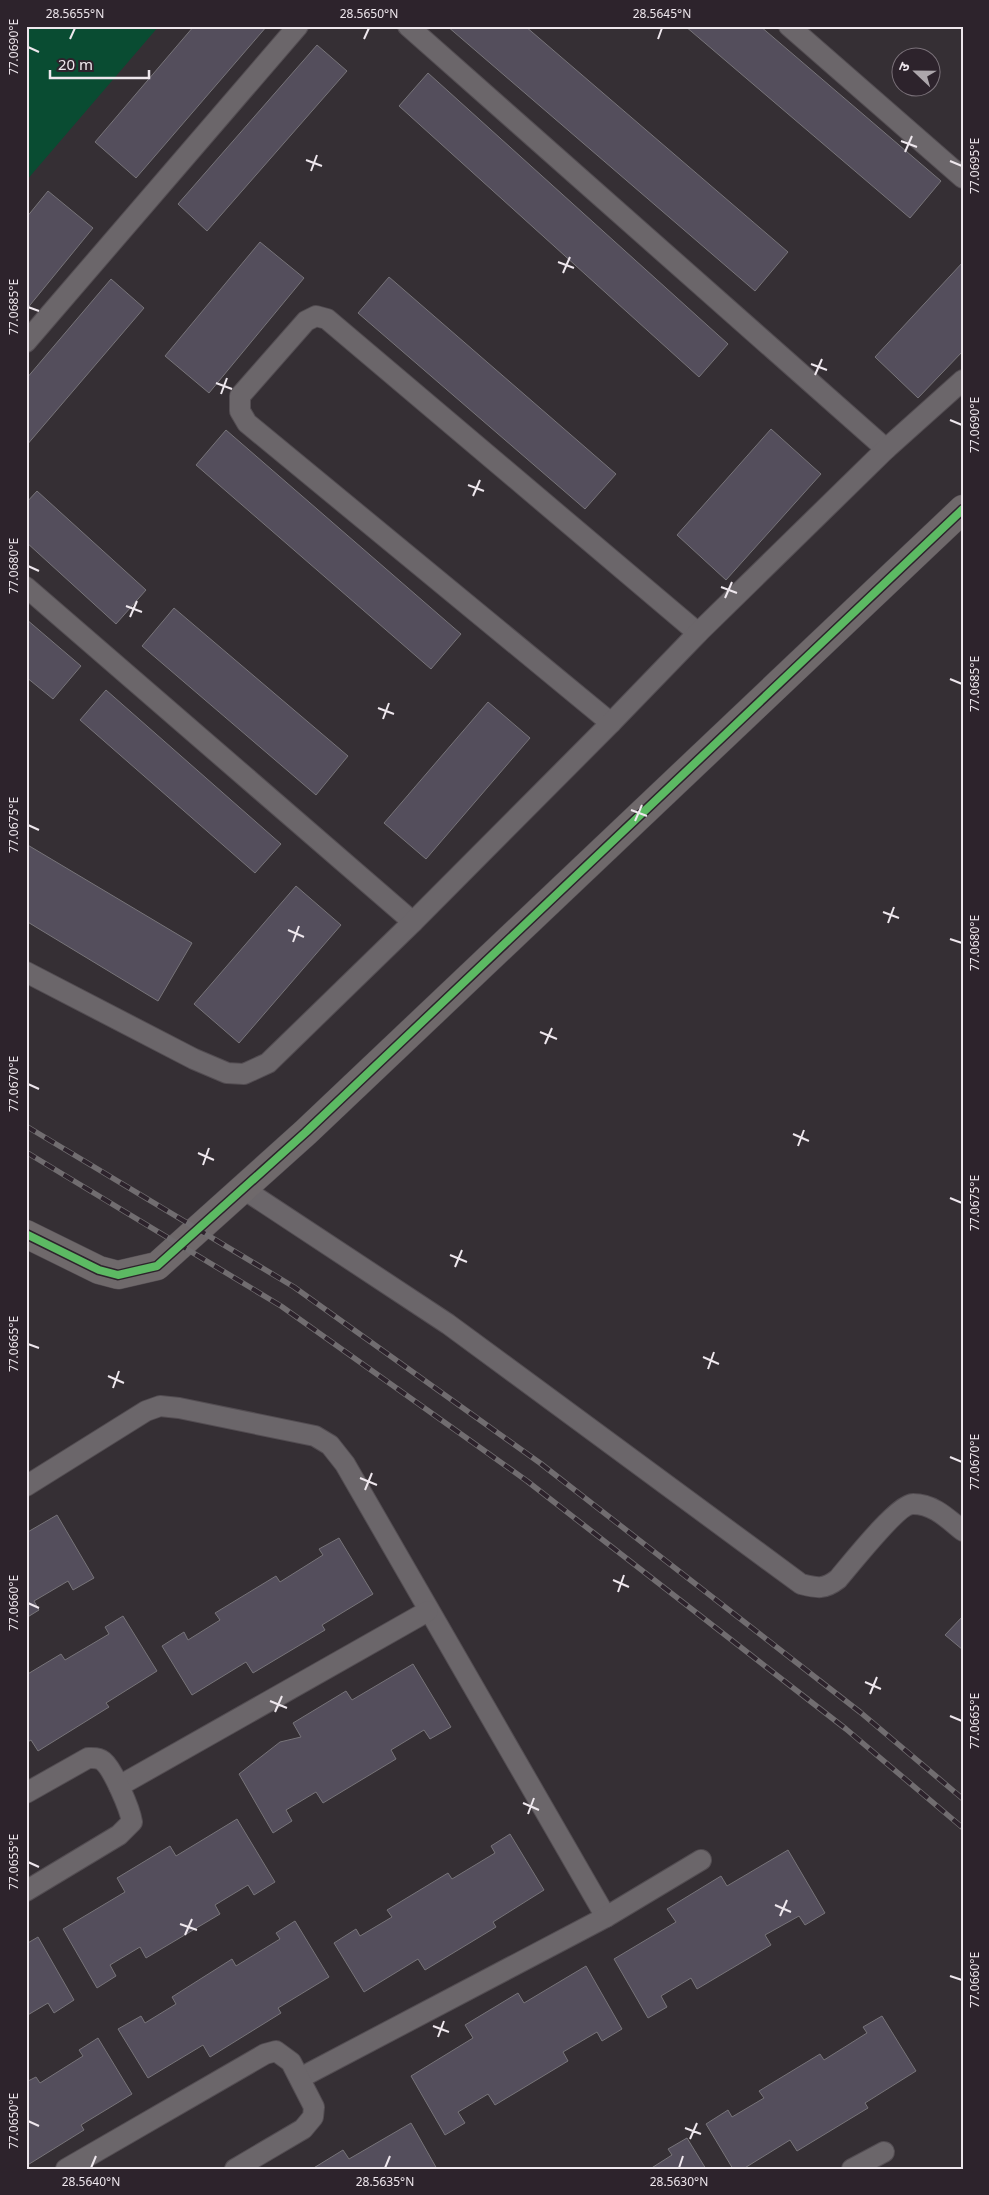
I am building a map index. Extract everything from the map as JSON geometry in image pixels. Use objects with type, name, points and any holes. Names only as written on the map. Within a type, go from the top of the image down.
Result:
[{"type":"street","points":[[26,1234],[99,1270],[118,1275],[156,1266],[306,1132],[961,513]]},
{"type":"lane","points":[[26,342],[298,26]]},
{"type":"lane","points":[[408,26],[886,449]]},
{"type":"lane","points":[[789,26],[963,178]]},
{"type":"lane","points":[[612,723],[247,423],[240,411],[240,396],[306,321],[316,316],[327,319],[698,633]]},
{"type":"lane","points":[[26,972],[194,1060],[227,1073],[244,1074],[268,1063],[413,922],[612,723],[698,633],[886,449],[963,380]]},
{"type":"lane","points":[[26,588],[413,922]]},
{"type":"lane","points":[[242,1188],[448,1324],[802,1584],[814,1587],[828,1587],[838,1579],[896,1513],[910,1503],[924,1504],[937,1510],[963,1531]]},
{"type":"lane","points":[[26,1486],[146,1411],[160,1406],[179,1408],[314,1436],[330,1445],[345,1464],[606,1917]]},
{"type":"lane","points":[[119,1786],[428,1611]]},
{"type":"lane","points":[[26,1793],[88,1758],[97,1757],[104,1762],[119,1786],[131,1813],[132,1822],[127,1830],[26,1891]]},
{"type":"lane","points":[[300,2078],[606,1917],[701,1860]]},
{"type":"lane","points":[[66,2169],[265,2054],[276,2051],[284,2055],[291,2062],[300,2078],[314,2107],[313,2117],[309,2123],[235,2169]]},
{"type":"lane","points":[[852,2169],[884,2152]]},
{"type":"green space","points":[[26,26],[159,26],[26,181]]},
{"type":"building","points":[[194,26],[267,26],[136,178],[95,142]]},
{"type":"building","points":[[447,26],[525,26],[788,252],[755,291]]},
{"type":"building","points":[[685,26],[760,26],[941,181],[910,218]]},
{"type":"building","points":[[317,45],[347,71],[207,231],[178,204]]},
{"type":"building","points":[[428,73],[728,344],[699,377],[399,106]]},
{"type":"building","points":[[48,191],[93,228],[26,310],[26,218]]},
{"type":"building","points":[[260,242],[304,278],[209,393],[165,356]]},
{"type":"building","points":[[963,262],[963,351],[918,398],[875,357]]},
{"type":"building","points":[[389,277],[616,474],[585,509],[358,313]]},
{"type":"building","points":[[111,279],[144,308],[26,446],[26,379]]},
{"type":"building","points":[[771,429],[821,474],[726,580],[677,535]]},
{"type":"building","points":[[226,430],[461,634],[431,669],[196,465]]},
{"type":"building","points":[[37,491],[146,590],[116,624],[26,542],[26,503]]},
{"type":"building","points":[[174,608],[348,756],[316,795],[142,646]]},
{"type":"building","points":[[26,619],[81,666],[53,699],[26,677]]},
{"type":"building","points":[[106,690],[281,844],[255,873],[80,720]]},
{"type":"building","points":[[488,702],[530,738],[426,859],[384,823]]},
{"type":"building","points":[[26,844],[192,943],[158,1001],[26,921]]},
{"type":"building","points":[[296,886],[341,925],[239,1043],[194,1004]]},
{"type":"building","points":[[57,1515],[94,1578],[73,1590],[68,1581],[34,1601],[39,1610],[26,1618],[26,1533]]},
{"type":"building","points":[[339,1538],[373,1594],[322,1625],[325,1630],[253,1673],[246,1662],[192,1695],[162,1646],[184,1632],[188,1640],[220,1620],[215,1613],[276,1576],[280,1582],[323,1555],[319,1549]]},
{"type":"building","points":[[123,1616],[157,1671],[106,1703],[109,1707],[38,1751],[31,1740],[26,1743],[26,1675],[61,1654],[65,1660],[109,1634],[105,1627]]},
{"type":"building","points":[[963,1616],[963,1650],[945,1635]]},
{"type":"building","points":[[413,1664],[451,1727],[430,1739],[424,1730],[391,1750],[396,1759],[323,1803],[316,1792],[286,1810],[292,1821],[273,1833],[239,1774],[280,1742],[301,1737],[293,1723],[346,1691],[352,1700]]},
{"type":"building","points":[[237,1819],[275,1882],[254,1895],[248,1885],[215,1905],[220,1914],[146,1958],[140,1947],[110,1965],[116,1976],[97,1988],[63,1929],[125,1892],[117,1878],[170,1846],[176,1856]]},
{"type":"building","points":[[510,1834],[544,1890],[493,1922],[496,1927],[425,1970],[418,1959],[364,1992],[334,1943],[356,1929],[360,1936],[392,1917],[387,1910],[448,1873],[452,1879],[495,1853],[491,1846]]},
{"type":"building","points":[[788,1850],[825,1913],[805,1925],[799,1916],[765,1935],[771,1945],[697,1989],[691,1978],[661,1996],[667,2007],[648,2018],[614,1959],[676,1922],[667,1909],[721,1876],[727,1886]]},
{"type":"building","points":[[295,1921],[329,1977],[278,2008],[281,2013],[210,2057],[203,2045],[148,2078],[118,2029],[141,2016],[145,2023],[176,2004],[172,1997],[232,1959],[236,1966],[280,1939],[276,1933]]},
{"type":"building","points":[[38,1937],[74,2000],[54,2013],[48,2003],[26,2016],[26,1944]]},
{"type":"building","points":[[586,1966],[622,2029],[602,2041],[597,2032],[563,2052],[568,2061],[495,2105],[488,2094],[458,2112],[465,2123],[445,2135],[411,2076],[473,2038],[465,2025],[518,1993],[524,2003]]},
{"type":"building","points":[[882,2016],[916,2071],[865,2103],[868,2108],[797,2151],[790,2140],[743,2169],[733,2169],[706,2124],[728,2110],[732,2117],[764,2098],[759,2091],[820,2054],[824,2060],[867,2033],[863,2027]]},
{"type":"building","points":[[98,2038],[132,2094],[81,2125],[84,2130],[26,2166],[26,2082],[36,2077],[40,2083],[83,2056],[79,2050]]},
{"type":"building","points":[[411,2123],[437,2169],[312,2169],[343,2150],[349,2159]]},
{"type":"building","points":[[687,2138],[706,2169],[650,2169],[672,2155],[668,2149]]},
{"type":"railway","points":[[26,1126],[294,1287],[540,1463],[860,1712],[963,1799]]},
{"type":"railway","points":[[26,1152],[281,1306],[527,1481],[846,1729],[963,1828]]},
{"type":"cycle path","points":[[26,1234],[99,1270],[118,1275],[157,1266],[306,1132],[963,509]]}]
